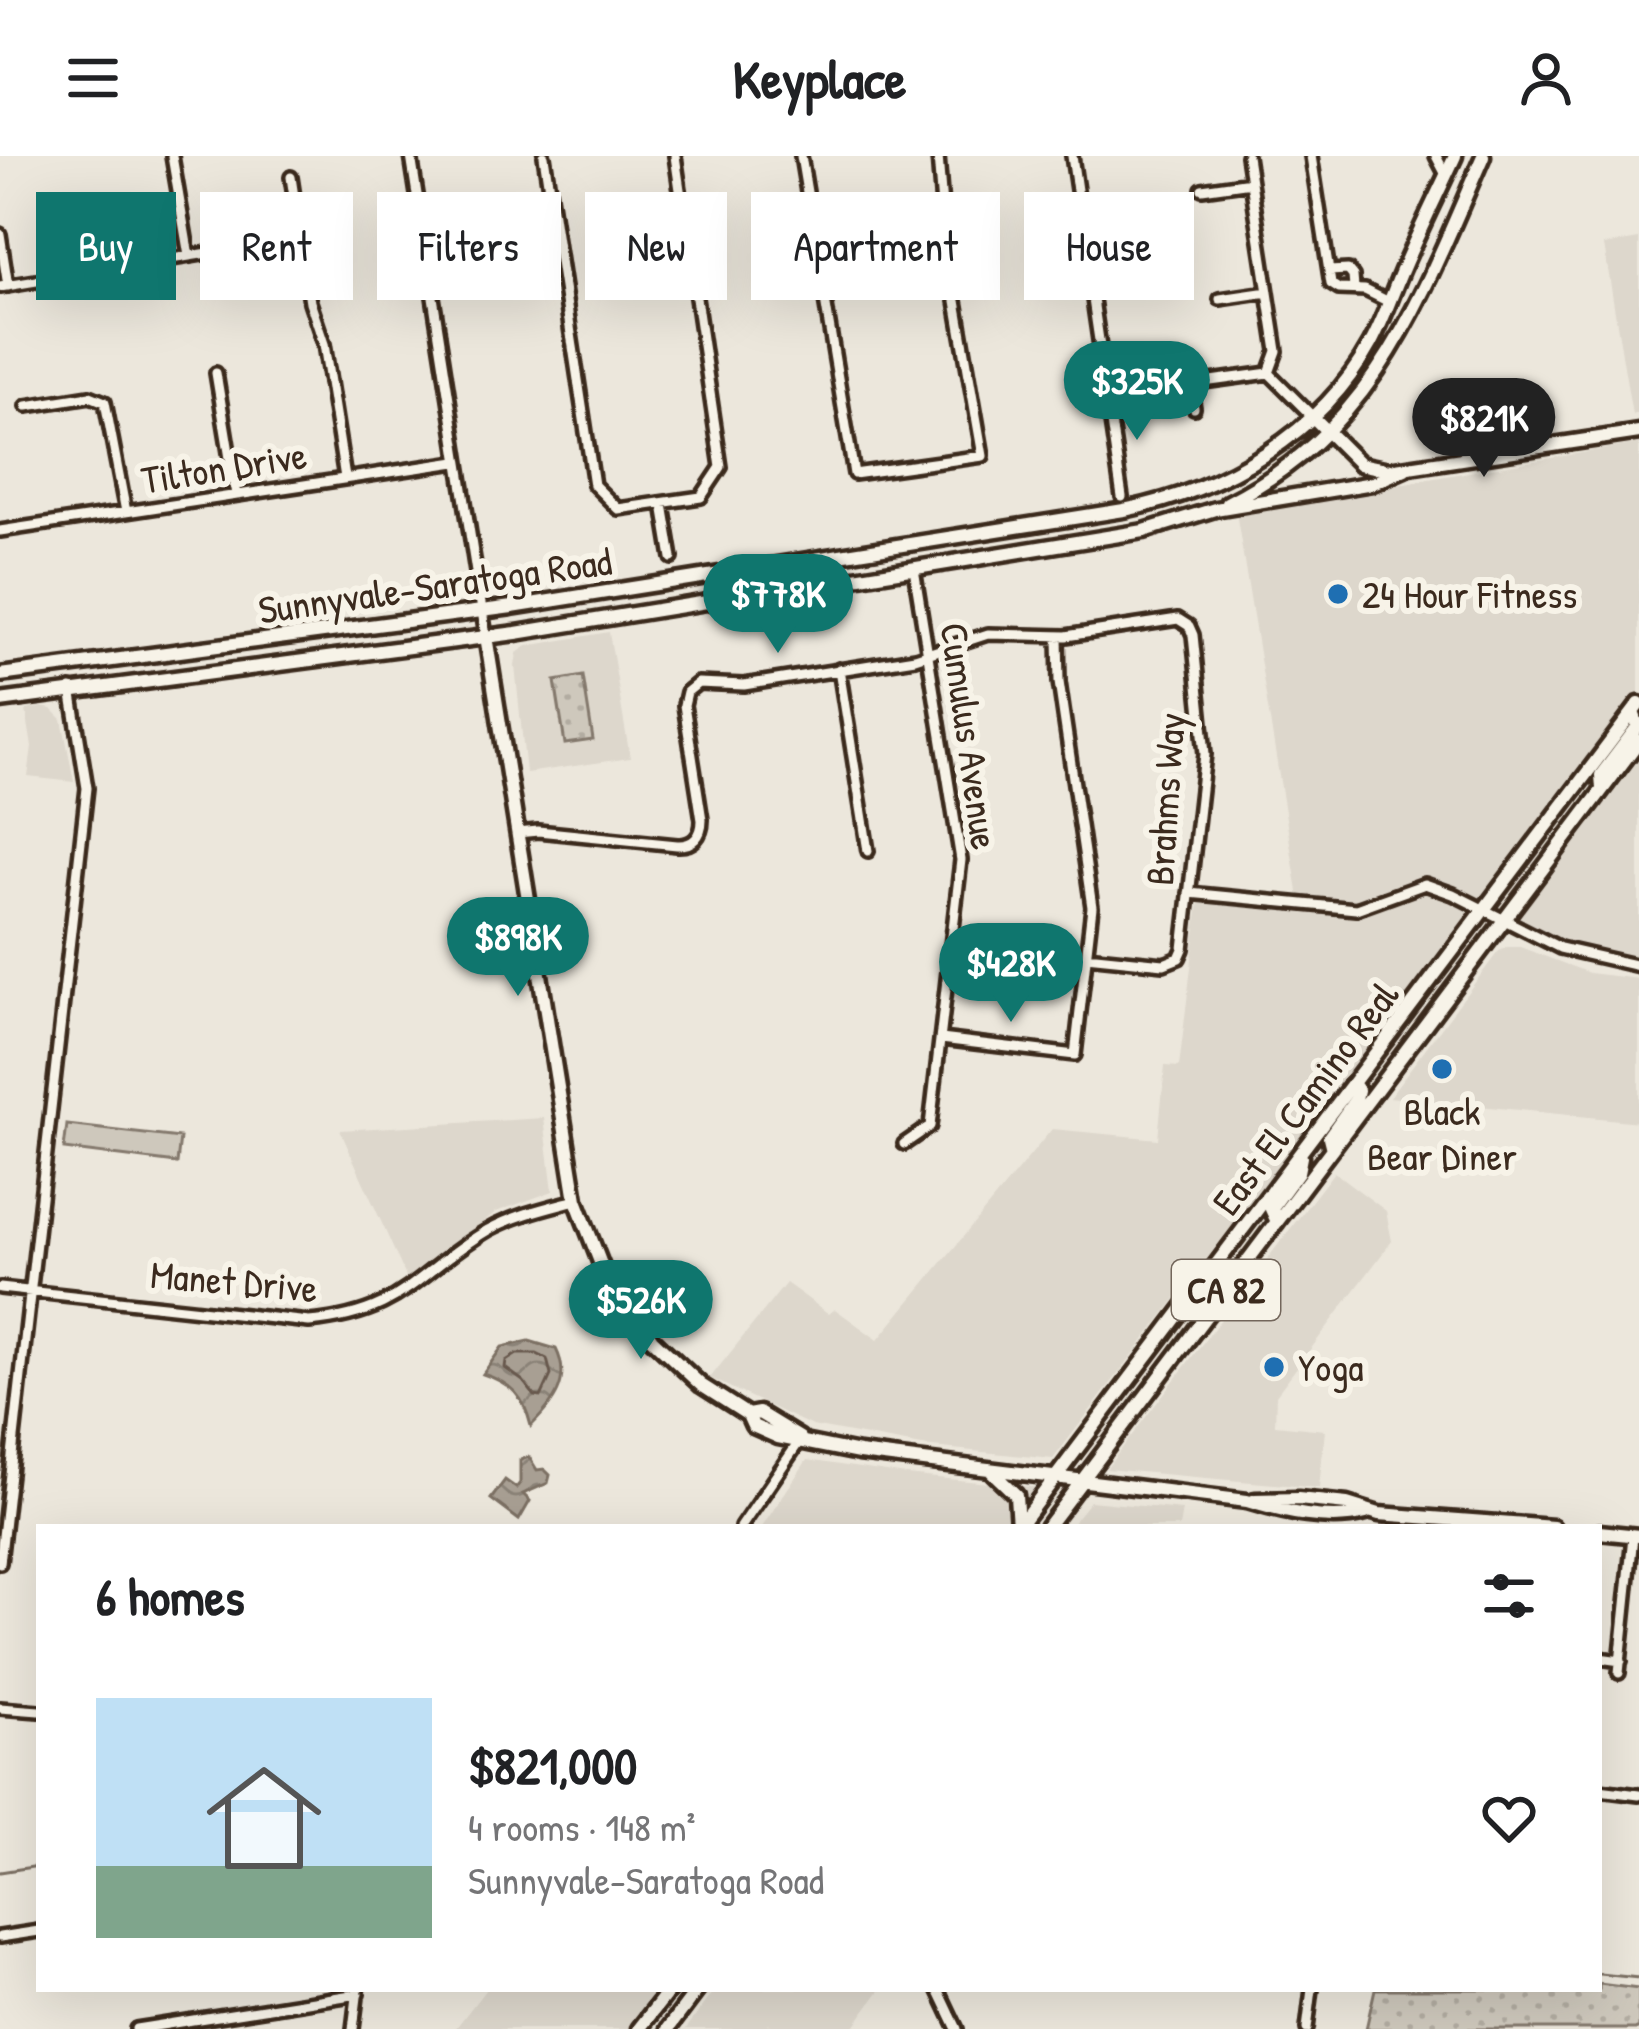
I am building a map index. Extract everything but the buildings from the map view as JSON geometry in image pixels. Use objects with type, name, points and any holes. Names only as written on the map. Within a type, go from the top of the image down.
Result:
[{"type":"main road","points":[[1313,417],[1344,385],[1362,356],[1455,156]]},
{"type":"main road","points":[[1215,509],[1280,472],[1329,433],[1384,365],[1483,156]]},
{"type":"main road","name":"Sunnyvale-Saratoga Road","points":[[0,675],[482,610],[1152,505],[1244,468],[1313,417],[1360,464],[1405,469]]},
{"type":"main road","name":"Sunnyvale-Saratoga Road","points":[[0,701],[486,637],[914,569],[1144,531],[1215,509],[1372,483],[1405,469],[1639,432]]},
{"type":"main road","points":[[486,637],[576,1200],[602,1267],[637,1322],[684,1371],[748,1415],[759,1413],[801,1439],[859,1453],[1247,1501],[1276,1510],[1365,1520],[1472,1524]]},
{"type":"main road","points":[[1602,789],[1601,775],[1638,726],[1636,708]]},
{"type":"main road","name":"East El Camino Real","points":[[1020,1524],[1636,708]]},
{"type":"main road","name":"East El Camino Real","points":[[1049,1524],[1639,741]]},
{"type":"main road","points":[[1332,1149],[1329,1137],[1356,1099],[1358,1090],[1353,1083]]},
{"type":"main road","points":[[1277,1222],[1271,1209],[1298,1172],[1303,1150]]},
{"type":"main road","points":[[988,1468],[1016,1495],[1018,1524]]},
{"type":"main road","points":[[1602,1532],[1636,1536]]},
{"type":"main road","points":[[639,2029],[668,1992]]},
{"type":"main road","points":[[668,2029],[692,1994]]},
{"type":"street","points":[[172,156],[189,256]]},
{"type":"street","points":[[411,156],[486,637]]},
{"type":"street","points":[[544,156],[594,485],[618,509],[701,497],[721,467],[675,156]]},
{"type":"street","points":[[801,156],[854,474],[983,456],[944,232],[938,156]]},
{"type":"street","points":[[1072,156],[1123,497]]},
{"type":"street","points":[[1247,156],[1277,351],[1269,373]]},
{"type":"street","points":[[1311,156],[1334,288],[1354,287],[1388,302]]},
{"type":"street","points":[[1436,156],[1446,175]]},
{"type":"street","points":[[291,177],[293,192]]},
{"type":"street","points":[[1202,190],[1251,182]]},
{"type":"street","points":[[0,234],[4,287],[200,254]]},
{"type":"street","points":[[1329,271],[1348,270],[1354,287]]},
{"type":"street","points":[[1220,299],[1268,292]]},
{"type":"street","points":[[310,300],[324,344],[345,478]]},
{"type":"street","points":[[216,373],[236,495]]},
{"type":"street","points":[[1108,395],[1269,373]]},
{"type":"street","points":[[1269,373],[1313,417]]},
{"type":"street","points":[[1190,383],[1194,408]]},
{"type":"street","points":[[27,406],[90,396],[105,402],[126,512]]},
{"type":"street","name":"Tilton Drive","points":[[0,531],[456,462]]},
{"type":"street","points":[[663,504],[672,559]]},
{"type":"street","name":"Cumulus Avenue","points":[[904,1144],[930,1126],[961,860],[914,569]]},
{"type":"street","name":"Brahms Way","points":[[1058,637],[1172,619],[1185,622],[1192,634],[1205,731],[1179,958],[1164,964],[1086,956]]},
{"type":"street","points":[[517,833],[691,843],[698,837],[702,820],[685,714],[687,692],[704,681],[738,685],[839,670],[929,653],[988,634],[1026,632],[1058,637],[1059,682],[1090,882],[1075,1055],[941,1039]]},
{"type":"street","points":[[839,670],[868,851]]},
{"type":"street","points":[[0,1563],[4,1488],[32,1292],[87,788],[71,689]]},
{"type":"street","points":[[1189,893],[1356,909],[1425,884],[1536,938],[1588,957],[1639,966]]},
{"type":"street","name":"Manet Drive","points":[[0,1288],[309,1322],[344,1318],[399,1297],[498,1225],[576,1200]]},
{"type":"street","points":[[742,1524],[801,1439]]},
{"type":"street","points":[[1602,1659],[1620,1667],[1636,1536]]},
{"type":"street","points":[[1624,1628],[1639,1630]]},
{"type":"street","points":[[0,1708],[36,1712]]},
{"type":"street","points":[[1602,1790],[1639,1795]]},
{"type":"street","points":[[0,1937],[36,1931]]},
{"type":"street","points":[[136,2029],[358,1992],[353,2029]]},
{"type":"street","points":[[941,1992],[957,2029]]},
{"type":"street","points":[[1307,2029],[1312,1992]]},
{"type":"shaded area","points":[[1639,239],[1639,413],[1632,415],[1604,245]]},
{"type":"shaded area","points":[[1639,443],[1639,694],[1053,1459],[922,1446],[812,1426],[710,1378],[786,1283],[829,1314],[835,1309],[878,1340],[1052,1129],[1158,1139],[1165,1066],[1179,1067],[1199,901],[1295,912],[1299,898],[1236,512]]},
{"type":"shaded area","points":[[609,632],[630,758],[526,773],[517,653],[527,646]]},
{"type":"shaded area","points":[[583,676],[593,740],[565,744],[555,681]]},
{"type":"shaded area","points":[[42,707],[62,719],[74,782],[28,777],[32,747],[26,710]]},
{"type":"shaded area","points":[[1639,759],[1639,960],[1586,952],[1517,917]]},
{"type":"shaded area","points":[[1520,947],[1589,973],[1639,979],[1639,1122],[1389,1097],[1498,952]]},
{"type":"shaded area","points":[[544,1118],[553,1191],[496,1212],[407,1279],[340,1130]]},
{"type":"shaded area","points":[[67,1125],[180,1138],[177,1163],[64,1149]]},
{"type":"shaded area","points":[[1334,1172],[1386,1211],[1392,1241],[1276,1395],[1275,1425],[1325,1430],[1319,1488],[1106,1469]]},
{"type":"shaded area","points":[[807,1460],[1042,1488],[1014,1524],[764,1524]]},
{"type":"shaded area","points":[[1090,1501],[1182,1510],[1180,1524],[1071,1524]]},
{"type":"shaded area","points":[[1602,1984],[1639,1989],[1639,2029],[1366,2029],[1374,1992],[1602,1992]]},
{"type":"shaded area","points":[[484,1992],[668,1992],[639,2029],[455,2029]]},
{"type":"shaded area","points":[[714,1992],[879,1992],[852,2029],[770,2029],[769,2024],[764,2029],[686,2029]]},
{"type":"water","points":[[529,1341],[556,1349],[562,1371],[553,1400],[531,1426],[515,1392],[483,1374],[502,1347]]},
{"type":"water","points":[[529,1457],[537,1470],[550,1475],[548,1483],[523,1494],[530,1501],[519,1520],[491,1499],[505,1480],[516,1488],[520,1460]]},
{"type":"waterway","points":[[0,1872],[36,1866]]},
{"type":"waterway","points":[[1602,1974],[1639,1978]]},
{"type":"place","name":"24 Hour Fitness","points":[[1338,594]]},
{"type":"place","name":"Black Bear Diner","points":[[1442,1069]]},
{"type":"place","name":"Yoga","points":[[1274,1367]]}]
